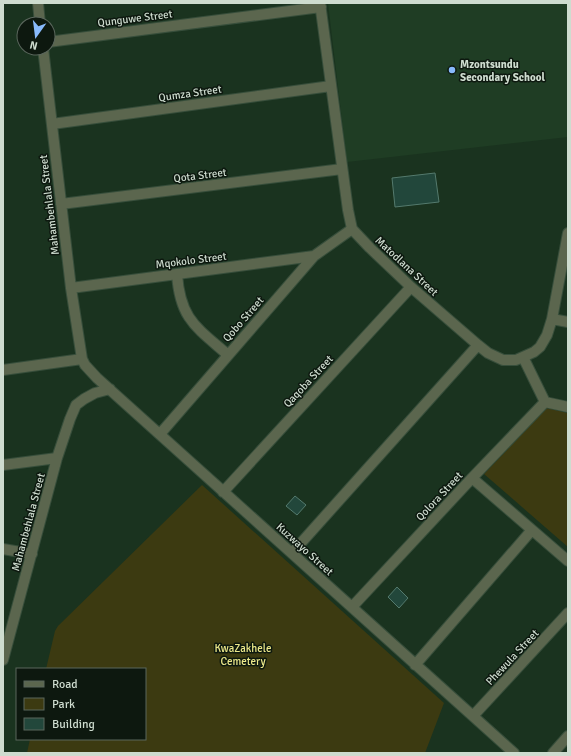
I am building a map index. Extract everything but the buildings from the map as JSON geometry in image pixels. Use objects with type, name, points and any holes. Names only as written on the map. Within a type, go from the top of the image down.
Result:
[{"type":"street","points":[[38,3],[39,16]]},
{"type":"street","points":[[320,5],[342,169],[352,229]]},
{"type":"street","name":"Qunguwe Street","points":[[56,41],[320,5]]},
{"type":"street","name":"Mahambehlala Street","points":[[44,56],[71,288],[82,360]]},
{"type":"street","name":"Qumza Street","points":[[52,124],[331,86]]},
{"type":"street","name":"Qota Street","points":[[61,204],[342,169]]},
{"type":"street","name":"Qobo Street","points":[[160,434],[314,256],[352,229]]},
{"type":"street","name":"Matodlana Street","points":[[352,229],[411,287],[488,353],[503,360],[516,360],[523,357],[540,347],[547,335],[552,319],[568,234]]},
{"type":"street","name":"Mqokolo Street","points":[[71,288],[314,256]]},
{"type":"street","points":[[177,274],[178,290],[182,304],[191,321],[228,355]]},
{"type":"street","name":"Qaqoba Street","points":[[223,492],[411,287]]},
{"type":"street","points":[[552,319],[568,322]]},
{"type":"street","points":[[292,553],[478,345]]},
{"type":"street","points":[[523,357],[545,402],[568,407]]},
{"type":"street","points":[[3,370],[82,360]]},
{"type":"street","name":"Kuzwayo Street","points":[[82,360],[89,370],[223,492],[514,753]]},
{"type":"street","name":"Mahambehlala Street","points":[[3,660],[7,631],[32,554],[58,458],[76,405],[95,393],[110,389]]},
{"type":"street","name":"Qolora Street","points":[[352,607],[545,402]]},
{"type":"street","points":[[3,465],[58,458]]},
{"type":"street","points":[[472,478],[531,531],[568,561]]},
{"type":"street","points":[[415,665],[531,531]]},
{"type":"street","points":[[3,549],[32,554]]},
{"type":"street","name":"Phewula Street","points":[[473,716],[568,613]]},
{"type":"street","points":[[553,753],[568,736]]},
{"type":"shaded area","name":"Mzontsundu Secondary School","points":[[328,3],[568,3],[568,137],[347,162]]},
{"type":"green space","points":[[547,408],[568,413],[568,547],[484,474]]},
{"type":"green space","name":"KwaZakhele Cemetery","points":[[202,485],[444,703],[425,753],[27,753],[30,740],[146,740],[146,668],[46,668],[55,631],[58,626]]},
{"type":"place","name":"Mzontsundu Secondary School","points":[[452,70]]}]
